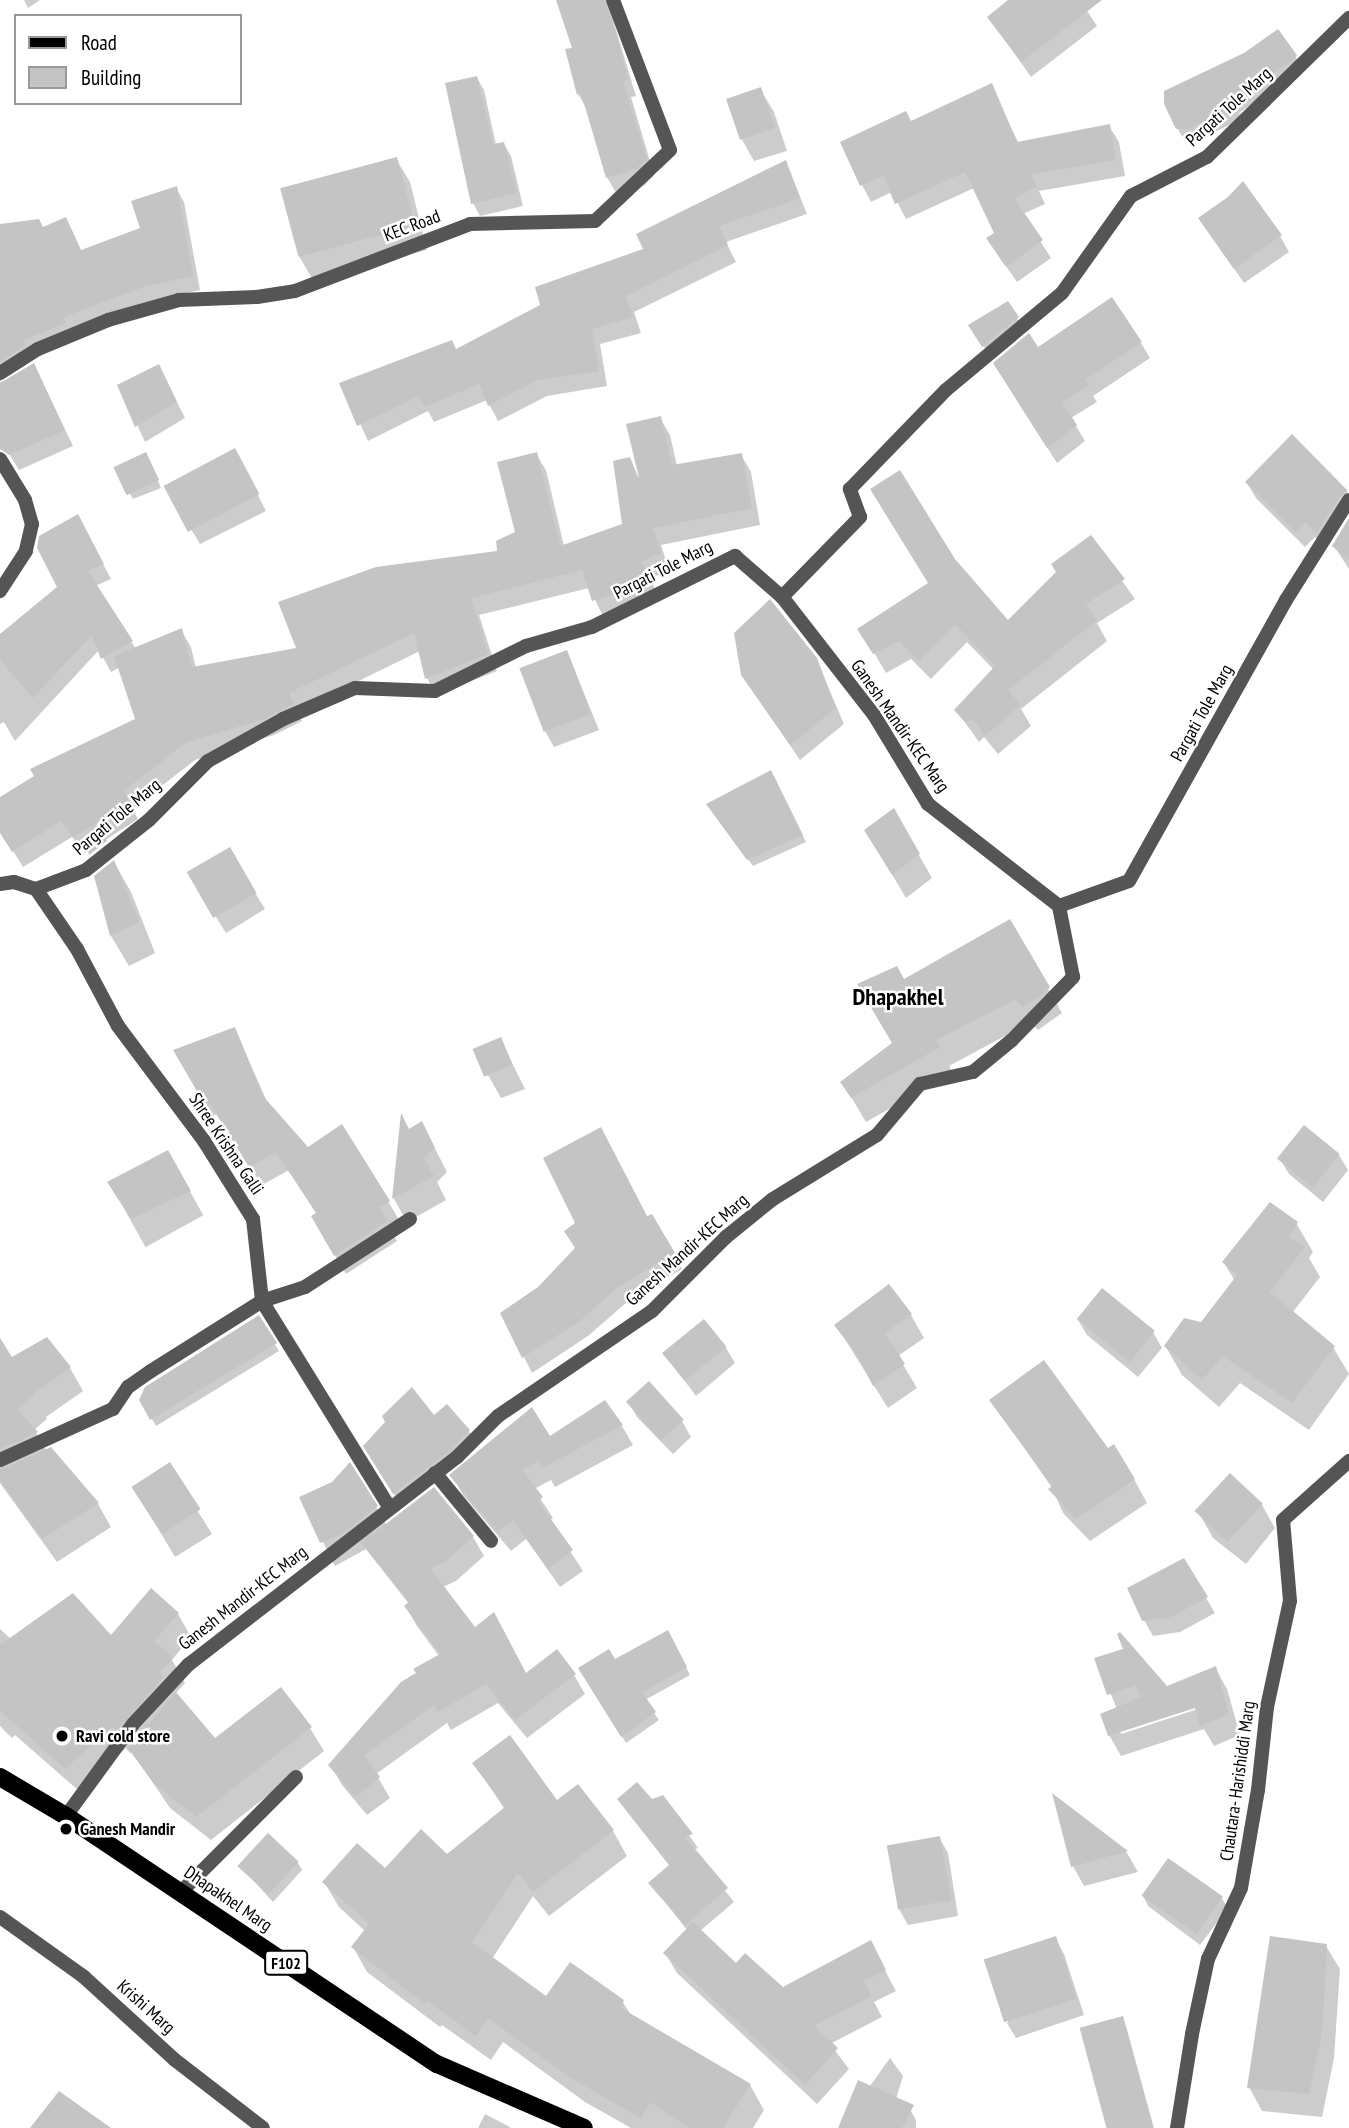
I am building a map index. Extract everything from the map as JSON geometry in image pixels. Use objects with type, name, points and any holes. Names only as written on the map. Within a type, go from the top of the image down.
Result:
[{"type":"main road","name":"Dhapakhel Marg","points":[[0,1777],[66,1816],[437,2064],[584,2128]]},
{"type":"street","name":"KEC Road","points":[[0,373],[38,349],[108,320],[179,300],[257,297],[295,291],[470,224],[595,221],[670,150],[613,0]]},
{"type":"street","name":"Pargati Tole Marg","points":[[0,884],[14,882],[36,889],[86,870],[149,820],[208,761],[284,719],[355,688],[435,691],[526,646],[592,627],[735,556],[782,597],[860,517],[850,489],[946,390],[1062,293],[1131,196],[1207,157],[1349,18]]},
{"type":"street","points":[[0,459],[25,500],[32,524],[26,551],[0,591]]},
{"type":"street","name":"Pargati Tole Marg","points":[[1059,906],[1129,881],[1286,600],[1349,500]]},
{"type":"street","name":"Ganesh Mandir-KEC Marg","points":[[66,1816],[133,1724],[188,1665],[457,1457],[498,1416],[652,1311],[726,1237],[773,1199],[877,1135],[920,1084],[973,1072],[1012,1040],[1073,977],[1059,906],[928,804],[874,715],[782,597]]},
{"type":"street","name":"Shree Krishna Galli","points":[[36,889],[77,949],[118,1026],[204,1141],[253,1219],[262,1301],[390,1508]]},
{"type":"street","points":[[0,1460],[113,1409],[128,1387],[262,1301],[305,1287],[410,1219]]},
{"type":"street","name":"Chautara- Harishiddi Marg","points":[[1177,2128],[1208,1959],[1241,1888],[1258,1790],[1267,1707],[1290,1601],[1283,1520],[1349,1461]]},
{"type":"street","points":[[435,1473],[491,1541]]},
{"type":"street","points":[[180,1893],[296,1777]]},
{"type":"street","name":"Krishi Marg","points":[[0,1917],[84,1977],[175,2060],[263,2128]]},
{"type":"building","points":[[556,0],[604,0],[617,36],[628,80],[623,82],[647,159],[636,169],[606,178],[581,93],[577,95],[565,49],[572,48]]},
{"type":"building","points":[[1008,0],[1102,0],[1021,62],[987,17]]},
{"type":"building","points":[[1278,29],[1297,55],[1294,59],[1233,100],[1236,105],[1188,129],[1176,129],[1164,104],[1164,91],[1244,53]]},
{"type":"building","points":[[477,76],[493,144],[504,142],[517,193],[471,204],[445,83]]},
{"type":"building","points":[[992,83],[1017,142],[1110,124],[1116,160],[1031,174],[1037,187],[1014,198],[1043,240],[1006,267],[986,238],[994,233],[965,172],[895,204],[883,176],[860,186],[840,142],[906,111],[911,121]]},
{"type":"building","points":[[761,87],[775,128],[740,140],[726,99]]},
{"type":"building","points":[[397,157],[415,226],[298,257],[280,188]]},
{"type":"building","points":[[786,160],[800,198],[719,226],[728,245],[626,296],[633,317],[592,329],[599,371],[538,380],[488,406],[479,384],[424,407],[419,396],[357,426],[339,383],[452,340],[456,349],[540,305],[535,287],[643,249],[636,234]]},
{"type":"building","points":[[1243,181],[1282,235],[1234,269],[1198,218],[1228,197]]},
{"type":"building","points":[[177,186],[193,276],[146,286],[64,317],[66,323],[24,340],[26,345],[0,362],[0,224],[39,219],[43,227],[66,217],[81,250],[140,228],[131,201]]},
{"type":"building","points":[[1112,297],[1142,342],[1085,380],[1089,386],[1062,402],[1077,425],[1047,448],[993,363],[1029,333],[1038,347]]},
{"type":"building","points":[[1008,301],[1019,317],[982,347],[968,325]]},
{"type":"building","points":[[34,363],[65,430],[9,455],[0,449],[0,383]]},
{"type":"building","points":[[159,364],[177,402],[135,427],[117,385]]},
{"type":"building","points":[[661,416],[672,465],[742,453],[752,508],[653,528],[661,553],[642,561],[649,583],[592,601],[582,570],[471,598],[488,654],[425,679],[414,633],[289,693],[294,704],[264,719],[185,743],[124,791],[130,802],[74,837],[61,821],[12,852],[0,833],[0,797],[34,776],[30,769],[135,719],[114,656],[182,628],[192,667],[296,648],[278,602],[376,567],[497,551],[496,541],[515,532],[497,462],[537,452],[560,546],[622,524],[613,461],[630,457],[640,482],[626,424]]},
{"type":"building","points":[[1292,434],[1348,491],[1341,495],[1317,533],[1305,522],[1295,532],[1245,482]]},
{"type":"building","points":[[235,448],[259,494],[188,532],[163,486]]},
{"type":"building","points":[[146,452],[159,480],[126,495],[113,467]]},
{"type":"building","points":[[900,470],[955,559],[1008,620],[1056,572],[1051,564],[1091,535],[1125,579],[1086,604],[1097,620],[1008,690],[1021,705],[985,736],[972,719],[966,723],[954,710],[995,666],[955,624],[919,661],[899,641],[873,654],[857,629],[928,583],[870,489]]},
{"type":"building","points":[[78,514],[104,564],[88,571],[133,641],[101,659],[92,635],[33,698],[0,660],[0,634],[57,587],[37,548],[39,536]]},
{"type":"building","points":[[1349,518],[1349,561],[1332,546]]},
{"type":"building","points":[[770,599],[817,658],[836,708],[790,745],[741,675],[734,633]]},
{"type":"building","points":[[567,650],[591,713],[544,732],[519,668]]},
{"type":"building","points":[[771,770],[803,835],[747,860],[706,804]]},
{"type":"building","points":[[894,808],[920,854],[892,875],[864,830]]},
{"type":"building","points":[[103,832],[107,841],[89,855],[85,838]]},
{"type":"building","points":[[230,847],[256,893],[213,918],[187,872]]},
{"type":"building","points":[[114,860],[139,922],[110,936],[94,876]]},
{"type":"building","points":[[1010,919],[1050,987],[1040,997],[1022,1007],[1016,999],[936,1040],[940,1047],[851,1098],[840,1082],[892,1043],[857,984],[897,966],[904,979]]},
{"type":"building","points":[[235,1027],[263,1096],[308,1147],[342,1124],[390,1201],[379,1207],[387,1221],[334,1256],[311,1216],[316,1213],[276,1152],[249,1167],[205,1096],[201,1098],[173,1050]]},
{"type":"building","points":[[501,1037],[513,1065],[484,1077],[472,1049]]},
{"type":"building","points":[[401,1113],[409,1129],[422,1121],[435,1148],[424,1158],[434,1176],[392,1199]]},
{"type":"building","points":[[1304,1125],[1340,1154],[1313,1187],[1277,1158]]},
{"type":"building","points":[[601,1127],[647,1216],[652,1214],[675,1253],[618,1287],[580,1321],[522,1358],[500,1313],[538,1287],[575,1248],[564,1231],[575,1223],[543,1158]]},
{"type":"building","points":[[168,1150],[191,1191],[131,1219],[107,1182]]},
{"type":"building","points":[[1270,1202],[1298,1222],[1289,1237],[1305,1247],[1270,1292],[1335,1346],[1292,1403],[1223,1356],[1202,1380],[1164,1346],[1184,1318],[1201,1322],[1237,1275],[1222,1262]]},
{"type":"building","points":[[889,1284],[912,1314],[885,1333],[905,1364],[873,1386],[855,1352],[834,1325]]},
{"type":"building","points":[[1102,1288],[1155,1331],[1130,1362],[1077,1319]]},
{"type":"building","points":[[259,1315],[277,1343],[150,1420],[139,1400],[145,1387]]},
{"type":"building","points":[[704,1319],[727,1347],[685,1381],[662,1353]]},
{"type":"building","points":[[47,1337],[71,1367],[34,1393],[35,1395],[17,1409],[38,1432],[0,1449],[0,1338],[12,1357]]},
{"type":"building","points":[[1044,1360],[1108,1448],[1114,1444],[1135,1479],[1076,1519],[1048,1489],[1052,1486],[989,1400]]},
{"type":"building","points":[[649,1381],[684,1420],[661,1440],[626,1402]]},
{"type":"building","points":[[412,1387],[434,1415],[447,1404],[470,1430],[451,1450],[393,1494],[363,1446],[385,1422],[382,1416]]},
{"type":"building","points":[[605,1400],[623,1425],[542,1468],[538,1461],[522,1470],[543,1497],[538,1501],[573,1550],[548,1569],[513,1520],[498,1532],[449,1475],[532,1407],[550,1436]]},
{"type":"building","points":[[51,1447],[99,1503],[42,1539],[0,1481],[0,1470]]},
{"type":"building","points":[[170,1462],[200,1509],[162,1534],[131,1487]]},
{"type":"building","points":[[350,1462],[378,1506],[343,1533],[320,1543],[299,1497],[332,1482]]},
{"type":"building","points":[[1230,1473],[1263,1504],[1227,1542],[1195,1511]]},
{"type":"building","points":[[434,1487],[474,1536],[445,1562],[430,1568],[475,1627],[494,1612],[526,1673],[557,1649],[576,1674],[515,1720],[486,1684],[438,1712],[434,1705],[364,1755],[380,1777],[355,1797],[328,1765],[401,1682],[416,1673],[413,1669],[440,1654],[404,1606],[409,1602],[361,1543]]},
{"type":"building","points":[[1184,1558],[1208,1597],[1171,1617],[1142,1621],[1127,1588]]},
{"type":"building","points":[[151,1588],[179,1613],[154,1641],[173,1658],[160,1672],[164,1677],[116,1731],[112,1726],[65,1769],[0,1711],[0,1645],[73,1593],[111,1635]]},
{"type":"building","points":[[668,1630],[687,1667],[642,1692],[656,1712],[621,1737],[578,1668],[609,1649],[615,1659]]},
{"type":"building","points":[[1120,1632],[1167,1686],[1216,1666],[1229,1714],[1200,1726],[1195,1708],[1108,1736],[1100,1714],[1141,1697],[1136,1685],[1107,1695],[1094,1658],[1123,1649],[1117,1634]]},
{"type":"building","points":[[281,1687],[312,1727],[196,1817],[154,1784],[128,1748],[176,1692],[215,1738]]},
{"type":"building","points":[[510,1735],[557,1800],[578,1784],[614,1830],[533,1892],[518,1873],[472,1942],[546,1996],[570,1962],[624,2000],[621,2008],[751,2084],[723,2128],[689,2128],[650,2102],[641,2118],[569,2077],[488,2018],[476,2036],[427,2001],[425,2004],[351,1947],[369,1924],[322,1882],[357,1843],[385,1868],[421,1829],[447,1854],[505,1807],[472,1763]]},
{"type":"building","points":[[637,1782],[652,1799],[663,1795],[693,1834],[685,1837],[728,1888],[685,1925],[648,1883],[669,1865],[617,1799]]},
{"type":"building","points":[[1052,1793],[1128,1851],[1071,1867]]},
{"type":"building","points":[[268,1833],[299,1862],[268,1895],[237,1866]]},
{"type":"building","points":[[940,1836],[951,1900],[898,1909],[887,1845]]},
{"type":"building","points":[[1168,1858],[1223,1896],[1196,1934],[1142,1896]]},
{"type":"building","points":[[693,1922],[736,1963],[745,1953],[783,1987],[871,1940],[886,1970],[864,1981],[872,1996],[814,2026],[838,2048],[805,2085],[663,1953]]},
{"type":"building","points":[[1056,1936],[1076,1999],[1004,2022],[984,1959]]},
{"type":"building","points":[[1270,1936],[1327,1944],[1322,2033],[1309,2094],[1247,2088]]},
{"type":"building","points":[[1123,2016],[1153,2128],[1106,2128],[1080,2028]]},
{"type":"building","points":[[858,2080],[914,2105],[902,2128],[838,2128]]},
{"type":"building","points":[[59,2091],[111,2128],[30,2128]]},
{"type":"place","name":"Ravi cold store","points":[[62,1736]]},
{"type":"place","name":"Ganesh Mandir","points":[[66,1829]]},
{"type":"district","name":"Dhapakhel","points":[[898,997]]}]
